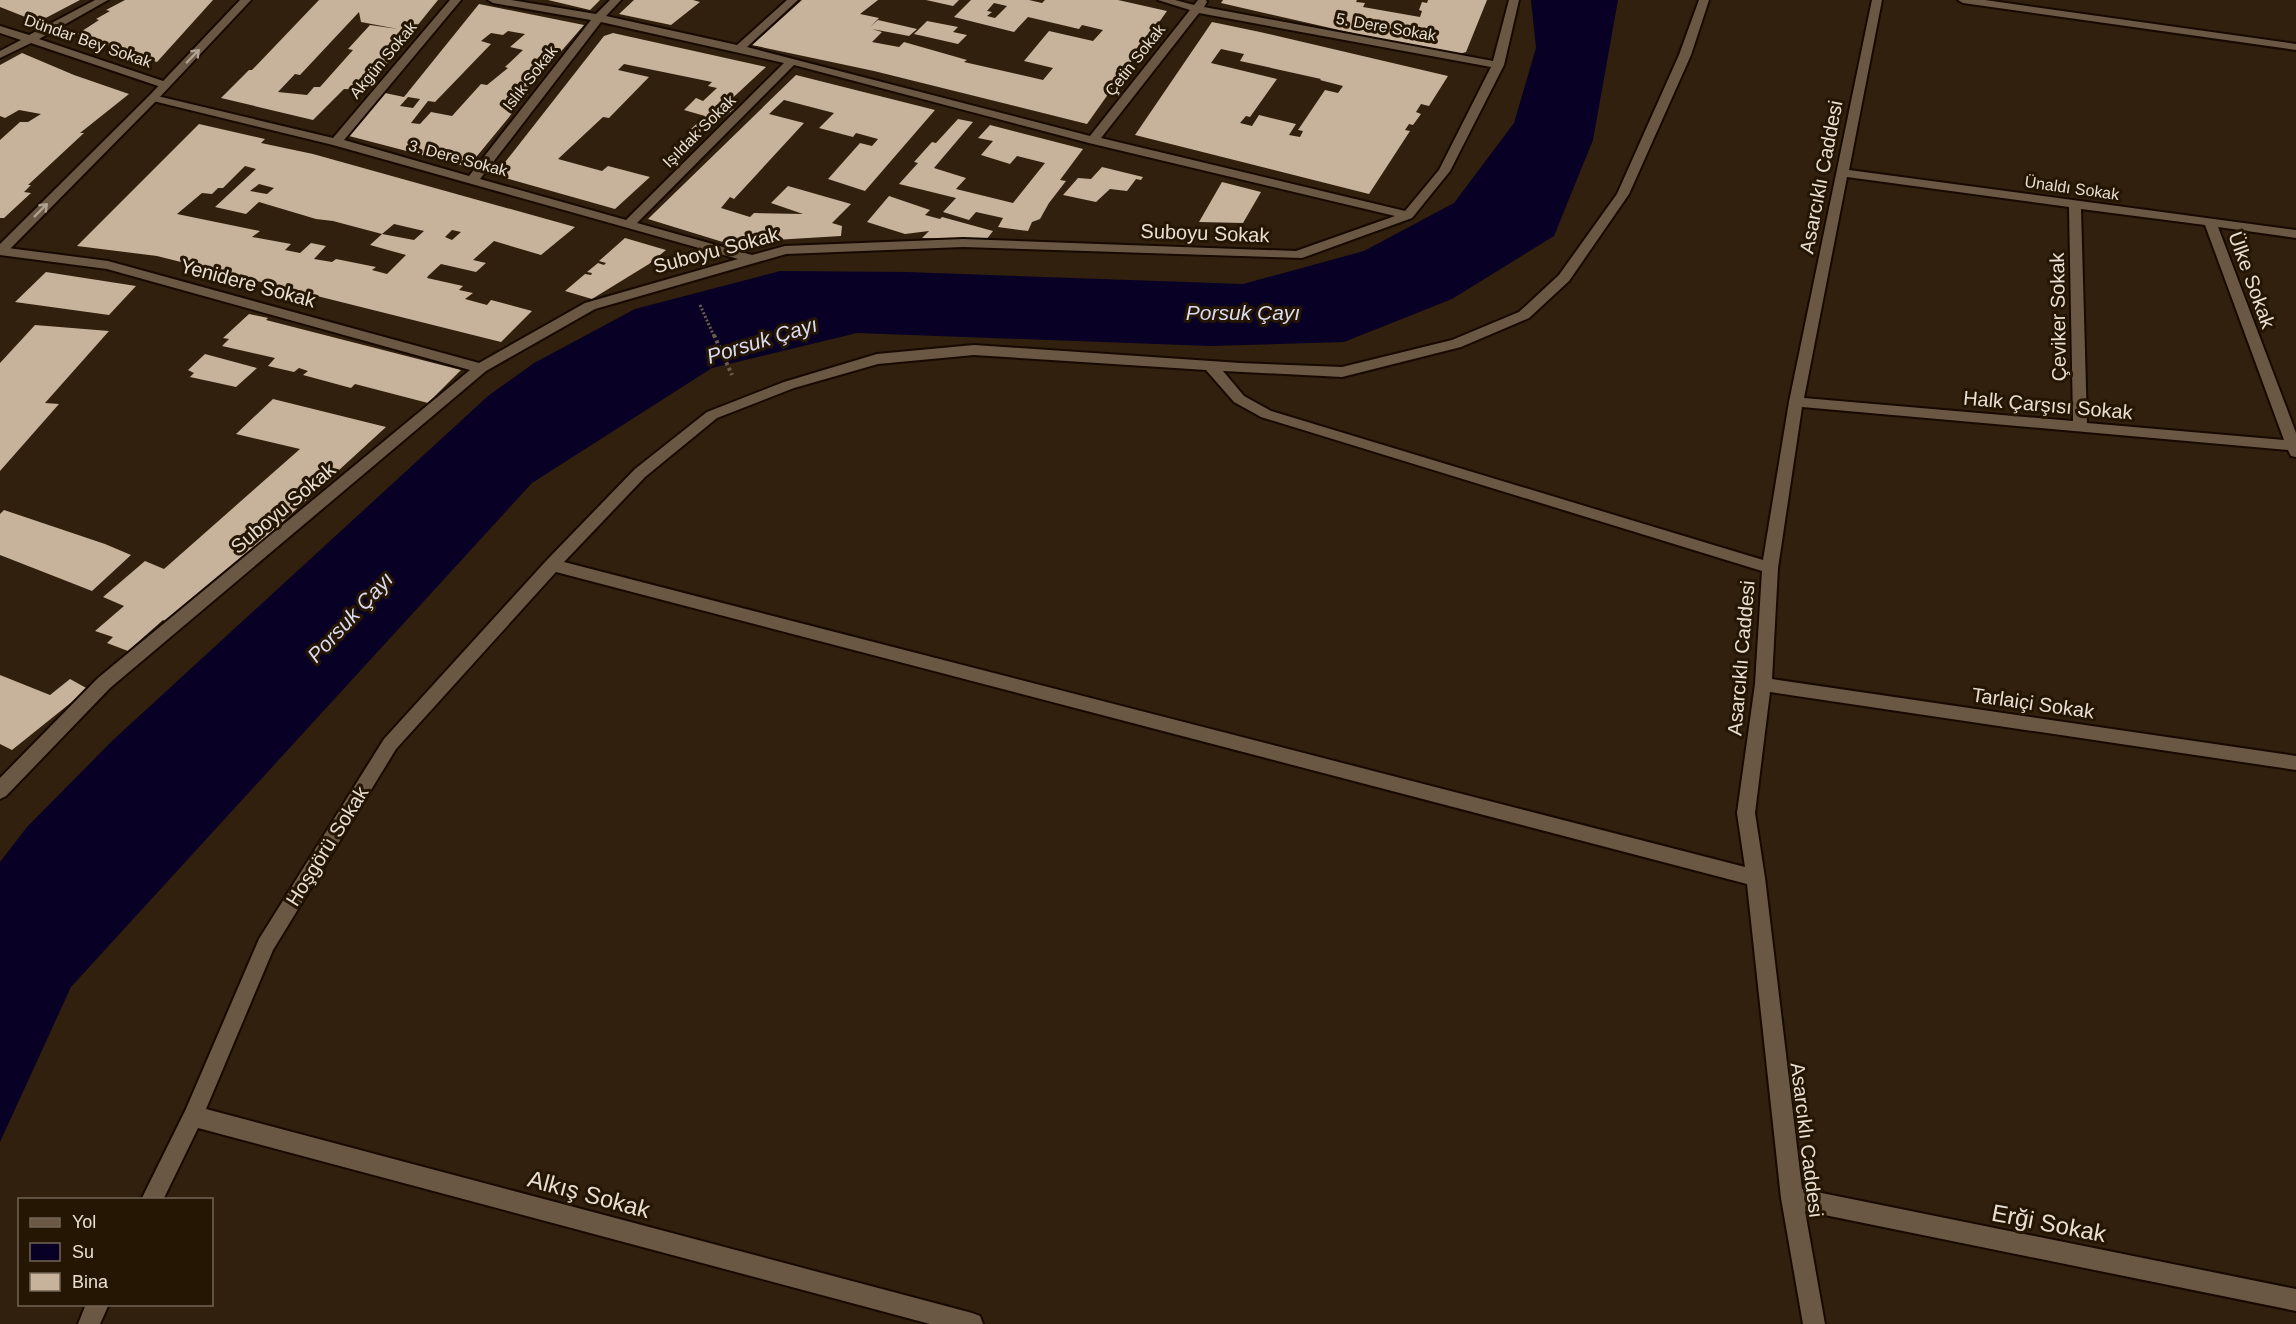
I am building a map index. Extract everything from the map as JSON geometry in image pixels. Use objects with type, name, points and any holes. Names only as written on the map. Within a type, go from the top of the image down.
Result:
[{"type":"street","points":[[0,55],[103,0]]},
{"type":"street","points":[[0,251],[153,98],[246,0]]},
{"type":"street","name":"Akgün Sokak","points":[[336,142],[456,0]]},
{"type":"street","points":[[493,0],[598,18],[792,61],[1093,140],[1408,214]]},
{"type":"street","name":"Islık Sokak","points":[[473,179],[598,18],[616,0]]},
{"type":"street","points":[[739,49],[793,0]]},
{"type":"street","name":"5. Dere Sokak","points":[[1163,0],[1200,4],[1497,64]]},
{"type":"street","name":"Suboyu Sokak","points":[[0,791],[7,769],[104,683],[481,368],[590,306],[785,250],[963,243],[1297,255],[1408,214],[1444,171],[1497,64],[1514,0]]},
{"type":"street","name":"Hoşgörü Sokak","points":[[152,1198],[193,1116],[266,945],[390,744],[552,565],[640,472],[712,415],[789,385],[877,359],[974,350],[1210,366],[1342,372],[1456,344],[1524,315],[1564,278],[1623,194],[1685,55],[1704,0]]},
{"type":"street","name":"Asarcıklı Caddesi","points":[[1814,1324],[1792,1198],[1756,878],[1746,813],[1763,684],[1770,568],[1796,402],[1844,173],[1877,0]]},
{"type":"street","points":[[1963,0],[2296,47]]},
{"type":"street","name":"Çetin Sokak","points":[[1093,140],[1200,4]]},
{"type":"street","name":"Dündar Bey Sokak","points":[[0,29],[165,85]]},
{"type":"street","name":"Işıldak Sokak","points":[[629,224],[792,61]]},
{"type":"street","name":"3. Dere Sokak","points":[[153,98],[336,142],[751,259]]},
{"type":"street","name":"Ünaldı Sokak","points":[[1844,173],[2296,234]]},
{"type":"street","name":"Çeviker Sokak","points":[[2075,205],[2080,427]]},
{"type":"street","name":"Ülke Sokak","points":[[2210,222],[2295,448]]},
{"type":"street","name":"Yenidere Sokak","points":[[0,251],[108,265],[481,368]]},
{"type":"street","points":[[1210,366],[1239,399],[1266,414],[1770,568]]},
{"type":"street","name":"Halk Çarşısı Sokak","points":[[1796,402],[2295,448]]},
{"type":"street","points":[[552,565],[1756,878]]},
{"type":"street","name":"Tarlaiçi Sokak","points":[[1763,684],[2296,764]]},
{"type":"street","name":"Alkış Sokak","points":[[193,1116],[972,1324]]},
{"type":"street","name":"Erği Sokak","points":[[1792,1198],[2296,1300]]},
{"type":"street","points":[[89,1324],[98,1306]]},
{"type":"path","points":[[698,300],[735,381]]},
{"type":"water","name":"Porsuk Çayı","points":[[1531,0],[1618,0],[1593,140],[1554,236],[1452,299],[1344,342],[1210,346],[857,333],[712,368],[532,483],[71,987],[0,1142],[0,862],[27,827],[112,741],[488,396],[534,363],[635,309],[780,271],[906,272],[1243,284],[1364,251],[1454,203],[1514,123],[1536,48]]},
{"type":"building","points":[[0,0],[80,0],[38,22],[0,7]]},
{"type":"building","points":[[125,0],[213,0],[157,62],[76,35],[110,11],[106,10]]},
{"type":"building","points":[[319,0],[438,0],[365,90],[344,89],[313,120],[221,98],[249,70],[252,70]],"holes":[[[359,12],[361,22],[398,29],[370,25],[348,49],[353,50],[320,87],[314,87],[307,95],[278,92],[295,74],[300,75]]]},
{"type":"building","points":[[548,0],[600,0],[590,10]]},
{"type":"building","points":[[634,0],[700,2],[671,25],[619,14]]},
{"type":"building","points":[[802,0],[878,0],[860,14],[879,18],[870,27],[878,20],[917,29],[909,36],[872,29],[882,32],[872,42],[899,47],[904,42],[967,60],[964,62],[1043,80],[1053,68],[1024,61],[1049,31],[1093,41],[1103,30],[1082,25],[1079,29],[1028,17],[1014,32],[954,17],[971,0],[1029,0],[1042,3],[1045,0],[1118,0],[1167,11],[1087,124],[874,71],[752,45]],"holes":[[[994,3],[1007,6],[995,18],[987,16],[992,12],[987,11]]]},
{"type":"building","points":[[926,0],[959,0],[953,6]]},
{"type":"building","points":[[1223,0],[1357,0],[1356,2],[1365,3],[1363,7],[1420,17],[1422,11],[1419,10],[1422,2],[1427,3],[1428,0],[1487,0],[1466,52],[1453,56],[1221,3]]},
{"type":"building","points":[[479,4],[584,25],[524,94],[528,94],[468,167],[349,136],[385,93],[404,97]],"holes":[[[508,31],[525,34],[510,47],[523,50],[505,67],[508,68],[487,85],[481,84],[452,116],[431,112],[420,124],[411,123],[428,101],[435,102],[491,44],[481,41],[491,33],[503,35]],[[408,97],[420,99],[413,108],[400,106]]]},
{"type":"building","points":[[927,21],[958,27],[953,32],[967,35],[958,44],[914,34]]},
{"type":"building","points":[[1212,22],[1448,76],[1429,106],[1421,104],[1416,112],[1421,114],[1413,125],[1409,124],[1405,130],[1410,131],[1369,194],[1135,135]],"holes":[[[1221,49],[1244,54],[1240,61],[1343,86],[1338,93],[1325,90],[1298,130],[1303,131],[1300,137],[1289,135],[1296,124],[1259,115],[1252,126],[1240,123],[1246,116],[1250,117],[1277,79],[1211,63]]]},
{"type":"building","points":[[613,33],[766,67],[724,106],[734,109],[705,133],[691,129],[705,116],[684,110],[696,98],[703,101],[717,88],[708,86],[712,82],[624,64],[618,70],[649,77],[609,118],[603,117],[558,159],[602,171],[608,166],[650,177],[615,209],[495,175],[604,36]]},
{"type":"building","points":[[22,53],[74,75],[129,94],[80,133],[84,133],[28,185],[31,185],[24,192],[31,193],[4,218],[0,218],[0,140],[20,122],[28,122],[41,114],[19,110],[5,118],[0,116],[0,65]]},
{"type":"building","points":[[796,75],[935,110],[865,191],[828,179],[860,143],[872,146],[878,139],[856,133],[853,137],[819,128],[834,113],[784,100],[769,114],[804,123],[734,199],[730,197],[721,208],[750,217],[754,213],[803,214],[771,203],[788,186],[851,204],[832,223],[842,226],[841,236],[726,243],[648,219]]},
{"type":"building","points":[[958,119],[973,122],[934,168],[966,178],[956,189],[1013,203],[1045,163],[1017,156],[1010,164],[981,155],[993,141],[978,138],[990,125],[1083,149],[1060,180],[1066,181],[1040,219],[1032,222],[1028,231],[998,227],[1003,218],[976,212],[969,220],[943,212],[956,198],[899,184],[918,163],[914,162],[932,142],[936,143]]},
{"type":"building","points":[[199,124],[265,139],[261,143],[313,154],[575,227],[541,255],[494,241],[473,260],[486,263],[476,272],[441,264],[428,276],[427,278],[463,286],[459,290],[473,293],[465,299],[487,305],[491,300],[532,311],[501,342],[157,256],[77,246]],"holes":[[[245,166],[256,169],[215,207],[246,214],[259,202],[316,219],[333,221],[382,234],[370,245],[406,255],[387,274],[372,270],[376,267],[336,259],[332,262],[314,259],[326,246],[311,243],[300,253],[285,250],[291,244],[252,237],[260,231],[177,214],[202,193],[212,194],[218,188],[223,188]],[[259,184],[274,188],[267,194],[250,191]],[[394,224],[424,231],[414,240],[382,234]],[[452,230],[461,232],[452,240],[445,237]]]},
{"type":"building","points":[[1102,167],[1143,177],[1141,180],[1136,179],[1127,191],[1110,189],[1096,202],[1063,195],[1078,178],[1091,179]]},
{"type":"building","points":[[1222,182],[1261,192],[1243,223],[1199,222]]},
{"type":"building","points":[[889,196],[930,210],[925,215],[940,219],[942,217],[993,231],[986,240],[922,238],[929,231],[905,234],[867,222]]},
{"type":"building","points":[[625,238],[666,250],[649,264],[592,299],[565,291],[585,274],[591,275],[592,273],[587,272],[598,263],[604,265],[606,263],[599,261]]},
{"type":"building","points":[[46,272],[136,286],[109,315],[15,302]]},
{"type":"building","points":[[249,314],[461,370],[428,403],[355,384],[351,388],[303,375],[308,371],[299,368],[294,372],[268,366],[275,358],[222,346],[229,339],[223,338]]},
{"type":"building","points":[[35,325],[109,331],[45,403],[59,404],[0,471],[0,363]]},
{"type":"building","points":[[205,354],[257,368],[236,387],[190,377],[194,373],[188,370]]},
{"type":"building","points":[[273,399],[386,427],[171,624],[163,620],[128,651],[107,643],[113,637],[95,631],[124,606],[103,597],[145,561],[164,569],[300,449],[236,434]]},
{"type":"building","points":[[4,510],[131,555],[92,591],[0,555],[0,514]]},
{"type":"building","points":[[0,675],[50,695],[70,679],[88,689],[12,750],[0,744]]}]
